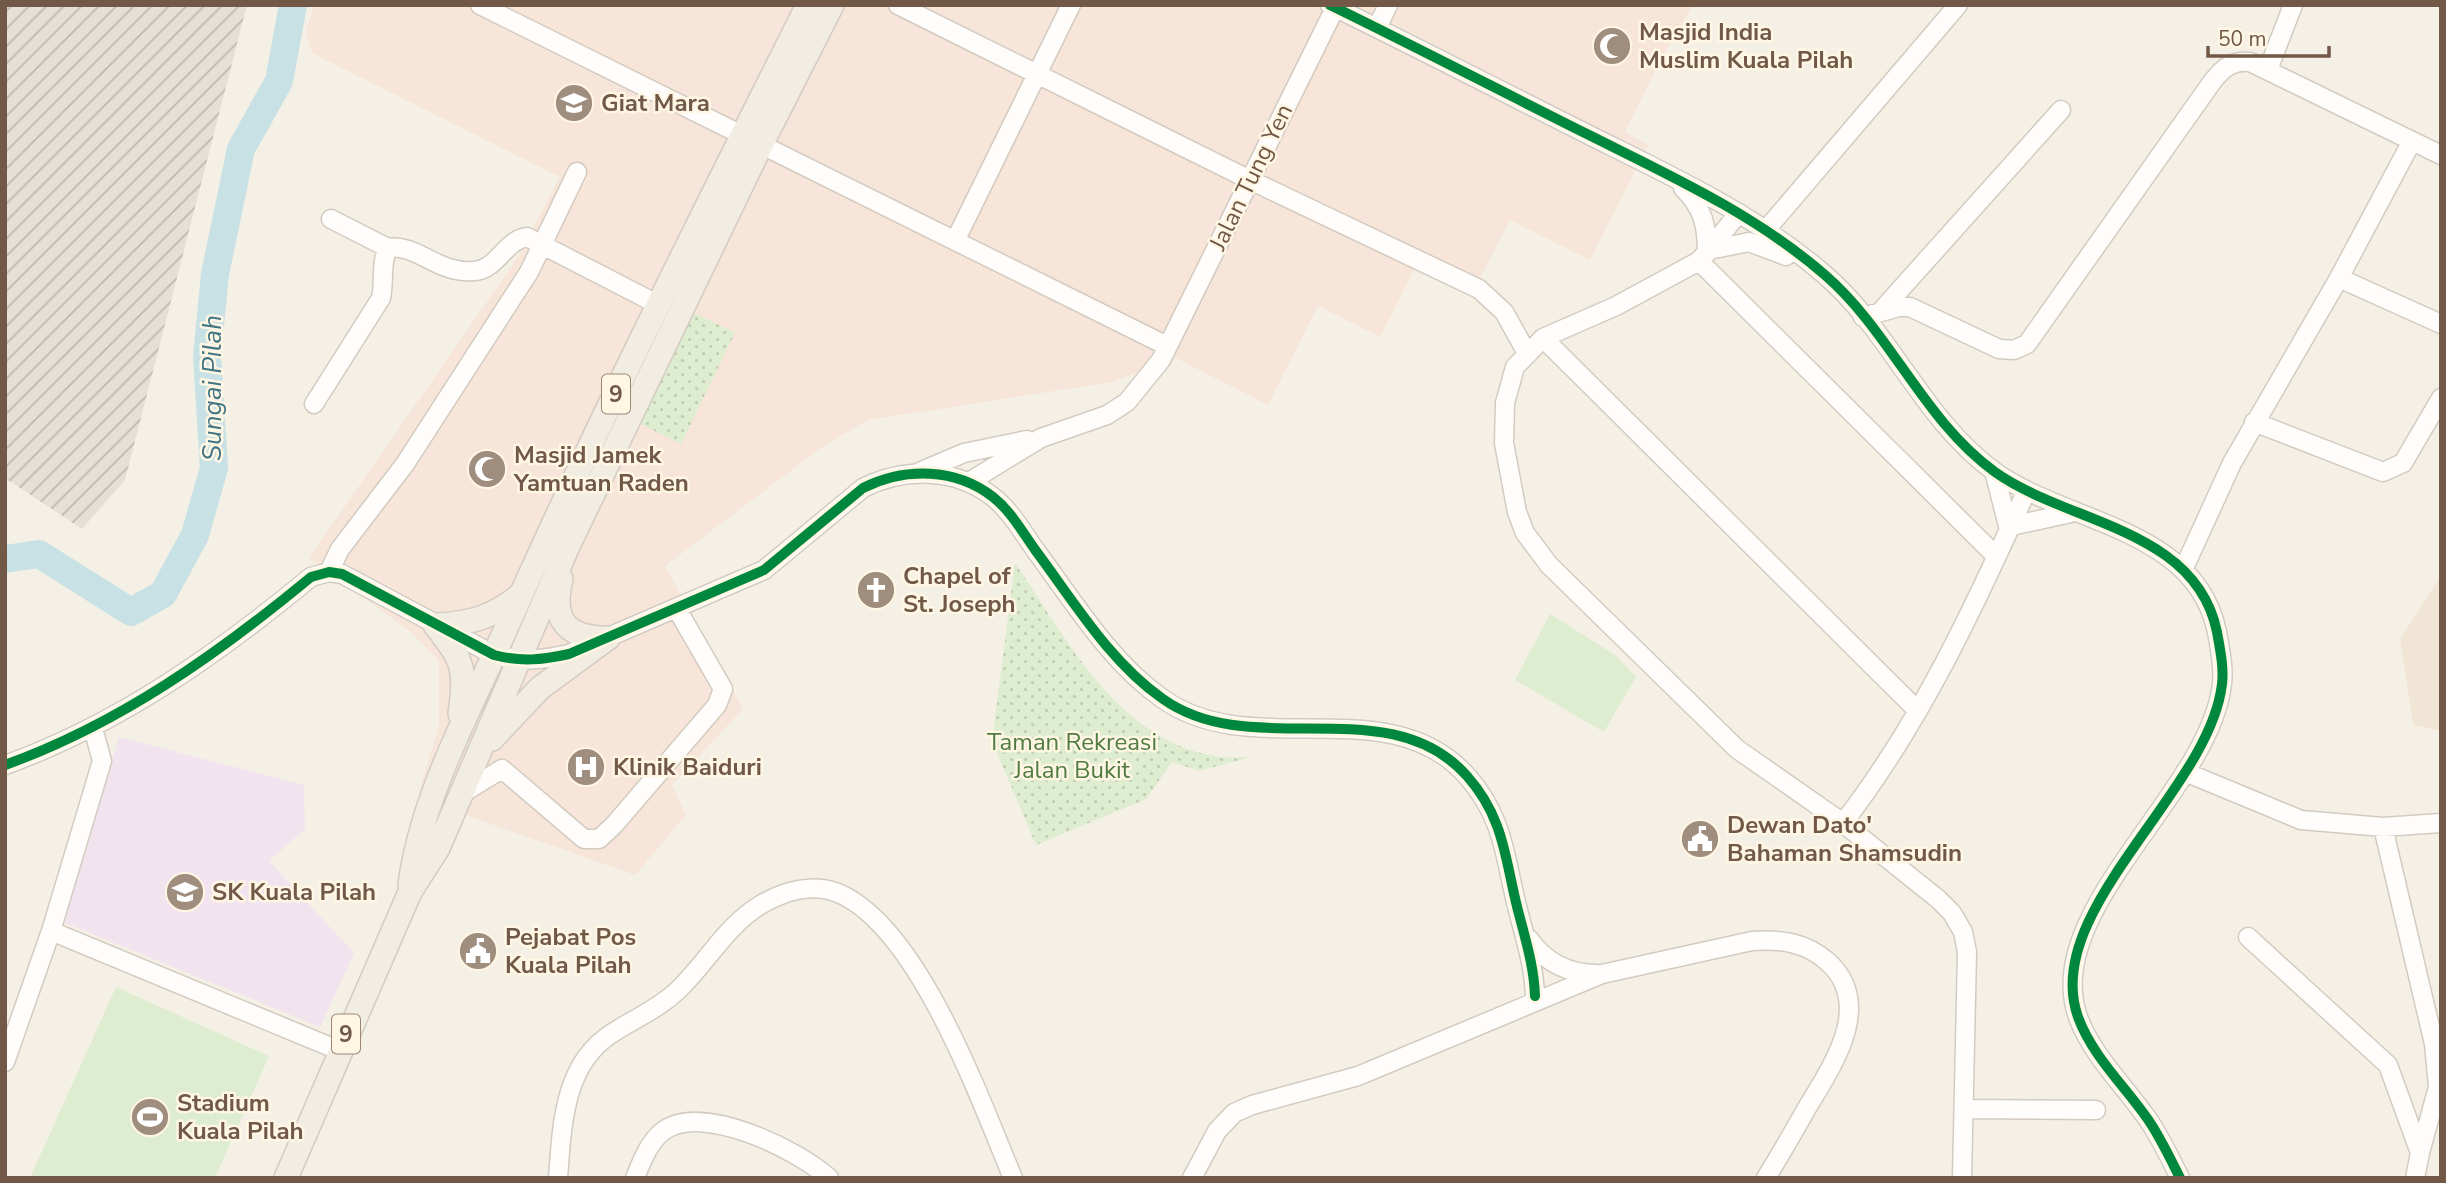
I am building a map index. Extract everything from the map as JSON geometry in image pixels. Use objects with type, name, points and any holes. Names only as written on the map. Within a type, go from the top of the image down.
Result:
[{"type":"main road","name":"9","points":[[286,1178],[338,1050],[410,892],[438,848],[568,546],[751,140],[807,5]]},
{"type":"main road","name":"9","points":[[410,892],[415,845],[456,743],[522,593],[657,304],[832,5]]},
{"type":"main road","points":[[568,546],[557,596],[559,614],[566,627],[576,634],[608,638]]},
{"type":"main road","points":[[435,625],[465,624],[486,618],[506,607],[522,593]]},
{"type":"main road","points":[[435,625],[459,658],[465,679],[456,743]]},
{"type":"main road","points":[[477,758],[505,723],[540,688],[608,638]]},
{"type":"street","points":[[480,5],[1167,346]]},
{"type":"street","points":[[898,5],[1250,180],[1479,289],[1504,312],[1527,353]]},
{"type":"street","points":[[955,241],[1071,5]]},
{"type":"street","points":[[1377,28],[1388,5]]},
{"type":"street","points":[[1765,231],[1958,5]]},
{"type":"street","points":[[2268,70],[2293,5]]},
{"type":"street","points":[[1333,6],[1658,169],[1739,213],[1833,283],[1863,317],[1966,449],[2026,492],[2130,535],[2185,568],[2203,592],[2215,624],[2221,654],[2222,685],[2213,720],[2185,772],[2104,894],[2075,955],[2071,980],[2076,1014],[2086,1036],[2153,1127],[2180,1178]]},
{"type":"street","name":"Jalan Tung Yen","points":[[1041,438],[1107,415],[1127,402],[1142,387],[1167,346],[1333,6]]},
{"type":"street","points":[[1863,317],[1881,311],[1910,307],[1999,349],[2020,349],[2028,344],[2220,72],[2238,61],[2250,62],[2412,141],[2439,149]]},
{"type":"street","points":[[1881,311],[2061,110]]},
{"type":"street","points":[[2185,568],[2232,463],[2339,278],[2412,141]]},
{"type":"street","points":[[1658,169],[1696,201],[1706,222],[1705,254],[1996,556]]},
{"type":"street","points":[[329,572],[340,549],[405,464],[529,272],[577,172]]},
{"type":"street","points":[[1705,254],[1739,213]]},
{"type":"street","points":[[331,219],[388,248],[402,245],[442,268],[476,272],[488,267],[517,239],[527,237],[657,304]]},
{"type":"street","points":[[1833,283],[1767,247],[1738,243],[1705,254],[1616,306],[1543,338],[1527,353],[1512,377],[1503,420],[1517,512],[1533,546],[1737,749],[1843,824],[1952,913],[1963,932],[1967,952],[1962,1178]]},
{"type":"street","points":[[314,404],[381,298],[385,281],[382,260],[388,248]]},
{"type":"street","points":[[2339,278],[2441,324]]},
{"type":"street","points":[[1543,338],[1917,710]]},
{"type":"street","points":[[2254,422],[2383,472],[2403,463],[2441,398]]},
{"type":"street","points":[[914,474],[964,453],[1041,438]]},
{"type":"street","points":[[969,482],[1041,438]]},
{"type":"street","points":[[1994,471],[2010,528]]},
{"type":"street","points":[[5,765],[93,729],[218,653],[311,577],[329,572],[342,574],[495,655],[519,661],[569,654],[764,570],[863,488],[879,480],[914,474],[935,474],[969,482],[994,498],[1007,511],[1094,629],[1132,674],[1185,712],[1225,724],[1372,732],[1415,738],[1446,758],[1467,776],[1498,822],[1533,967],[1528,1001]]},
{"type":"street","points":[[1843,824],[1879,777],[1917,710],[2026,492]]},
{"type":"street","points":[[2010,528],[2075,513]]},
{"type":"street","points":[[461,794],[502,769],[584,839],[598,838],[614,825],[717,705],[723,689],[677,609]]},
{"type":"street","points":[[5,1062],[51,931],[102,761],[93,729]]},
{"type":"street","points":[[2185,772],[2301,820],[2383,827],[2441,823]]},
{"type":"street","points":[[2383,827],[2434,1044],[2438,1087],[2415,1178]]},
{"type":"street","points":[[558,1178],[563,1119],[577,1070],[587,1055],[611,1034],[670,998],[752,910],[788,892],[811,888],[837,892],[860,905],[895,939],[946,1024],[1013,1178]]},
{"type":"street","points":[[51,931],[338,1050]]},
{"type":"street","points":[[1525,933],[1546,958],[1560,967],[1587,974],[1602,974]]},
{"type":"street","points":[[2248,937],[2388,1065],[2420,1153]]},
{"type":"street","points":[[1192,1178],[1217,1131],[1234,1113],[1252,1105],[1358,1076],[1528,1001],[1602,974],[1752,941],[1774,940],[1810,950],[1834,968],[1848,999],[1846,1033],[1833,1064],[1766,1178]]},
{"type":"street","points":[[1528,1001],[1560,967]]},
{"type":"street","points":[[1964,1109],[2096,1110]]},
{"type":"street","points":[[635,1178],[662,1132],[674,1125],[697,1121],[718,1124],[757,1138],[804,1159],[829,1178]]},
{"type":"shaded area","points":[[5,5],[247,5],[125,480],[82,529],[5,478]]},
{"type":"shaded area","points":[[314,5],[1693,5],[1664,54],[1625,132],[1648,145],[1590,260],[1510,220],[1471,296],[1415,268],[1380,337],[1318,306],[1268,405],[1176,358],[1112,382],[868,420],[822,447],[665,566],[743,709],[672,785],[686,815],[635,875],[471,817],[419,793],[439,725],[439,661],[411,632],[309,558],[518,257],[560,177],[312,53],[306,33]]},
{"type":"shaded area","points":[[2441,575],[2441,731],[2413,725],[2400,639]]},
{"type":"shaded area","name":"SK Kuala Pilah","points":[[119,737],[304,785],[305,829],[269,861],[354,953],[320,1027],[63,922]]},
{"type":"green space","points":[[693,312],[735,333],[681,444],[639,423]]},
{"type":"green space","name":"Taman Rekreasi Jalan Bukit","points":[[1015,563],[1075,652],[1121,707],[1148,729],[1178,745],[1218,757],[1251,757],[1199,771],[1172,762],[1146,799],[1036,845],[992,741]]},
{"type":"green space","points":[[1550,614],[1615,655],[1636,677],[1604,732],[1515,680]]},
{"type":"green space","name":"Stadium Kuala Pilah","points":[[116,987],[269,1056],[215,1178],[30,1178]]},
{"type":"waterway","name":"Sungai Pilah","points":[[5,559],[39,554],[131,612],[163,594],[195,535],[214,468],[207,356],[215,274],[241,149],[279,81],[293,5]]},
{"type":"cycle path","points":[[1330,5],[1680,181],[1770,233],[1825,275],[1848,298],[1947,427],[1995,472],[2025,490],[2126,532],[2157,549],[2184,570],[2204,597],[2217,632],[2222,671],[2222,684],[2211,725],[2189,766],[2104,893],[2083,935],[2073,977],[2078,1017],[2084,1032],[2151,1124],[2180,1178]]},
{"type":"cycle path","points":[[5,765],[88,729],[127,708],[203,660],[311,577],[329,572],[342,574],[494,655],[522,659],[550,658],[569,654],[764,570],[863,488],[896,476],[947,476],[979,487],[1005,509],[1110,649],[1144,684],[1163,699],[1199,717],[1238,726],[1360,730],[1399,736],[1435,750],[1467,776],[1490,810],[1503,844],[1530,957],[1535,996]]},
{"type":"place","name":"Masjid India Muslim Kuala Pilah","points":[[1612,46]]},
{"type":"place","name":"Giat Mara","points":[[574,103]]},
{"type":"place","name":"Masjid Jamek Yamtuan Raden","points":[[487,469]]},
{"type":"place","name":"Chapel of St. Joseph","points":[[876,590]]},
{"type":"place","name":"Klinik Baiduri","points":[[586,767]]},
{"type":"place","name":"Dewan Dato' Bahaman Shamsudin","points":[[1700,839]]},
{"type":"place","name":"SK Kuala Pilah","points":[[185,892]]},
{"type":"place","name":"Pejabat Pos Kuala Pilah","points":[[478,951]]},
{"type":"place","name":"Stadium Kuala Pilah","points":[[150,1117]]}]
